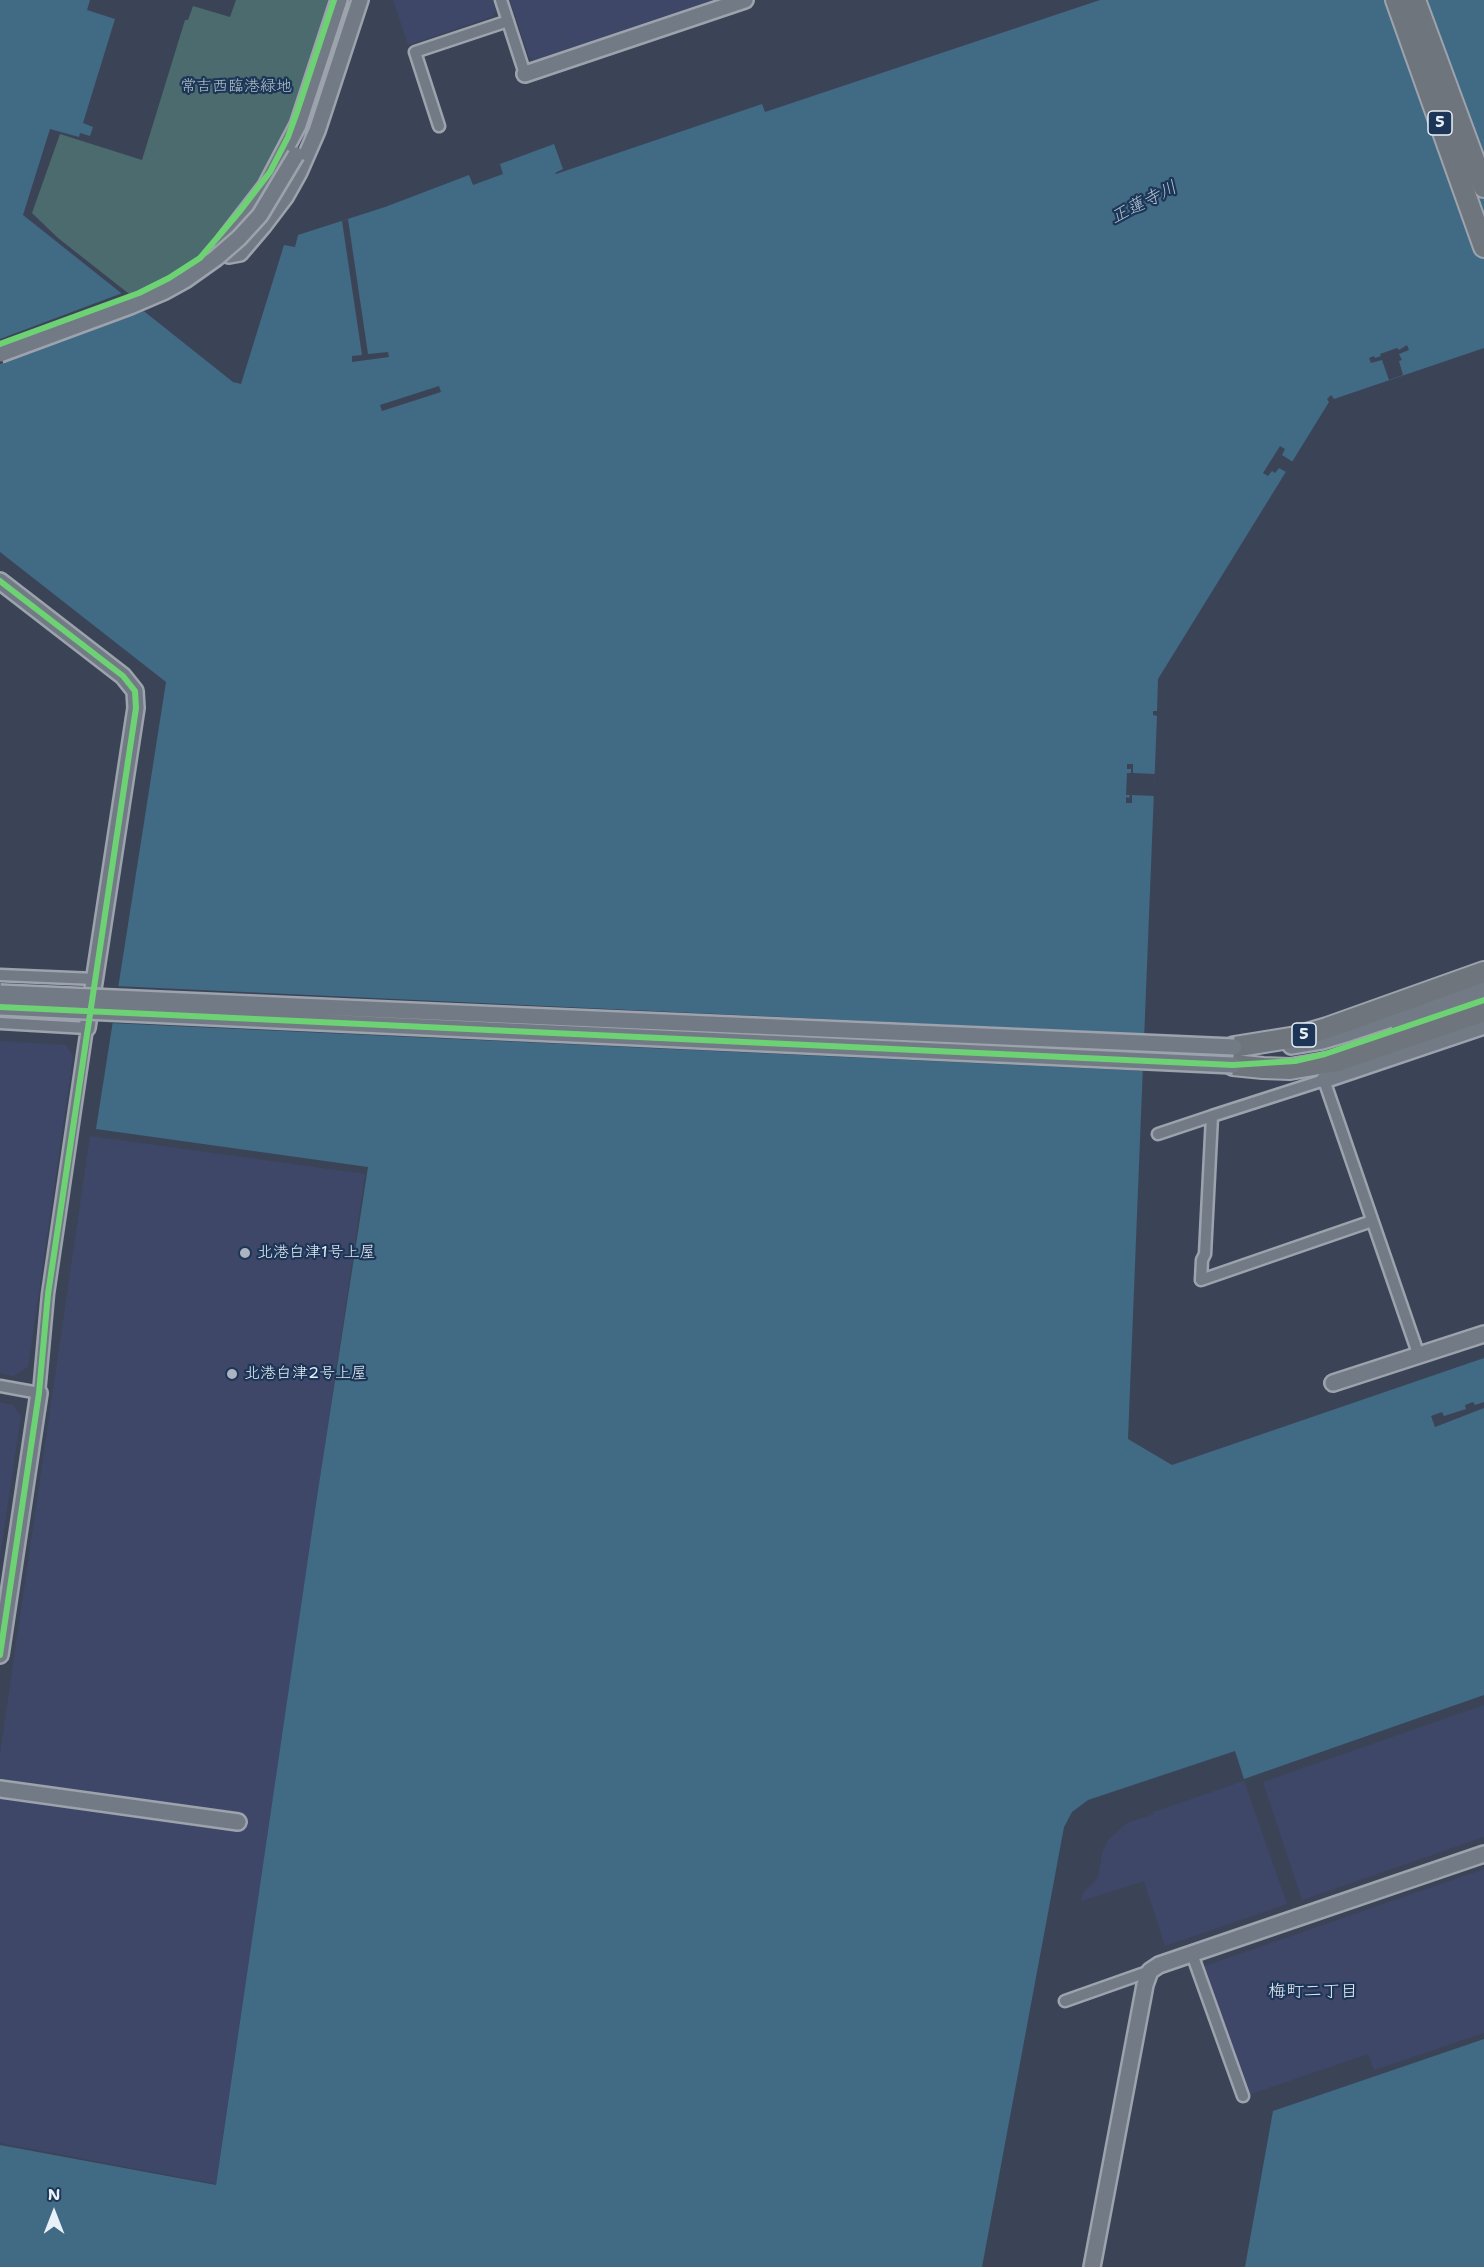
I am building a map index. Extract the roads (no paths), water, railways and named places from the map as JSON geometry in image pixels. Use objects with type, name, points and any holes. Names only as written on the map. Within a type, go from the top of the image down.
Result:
[{"type":"highway","name":"5","points":[[1396,0],[1484,247]]},
{"type":"highway","name":"5","points":[[1416,0],[1484,187]]},
{"type":"highway","name":"5","points":[[1233,1056],[1327,1028],[1484,972]]},
{"type":"highway","name":"5","points":[[1233,1056],[1263,1068],[1290,1069],[1338,1060],[1484,1011]]},
{"type":"street","points":[[339,0],[298,124],[266,186],[225,239],[222,246],[225,253],[229,255],[240,253],[263,226],[285,197],[299,172],[317,131],[360,0]]},
{"type":"street","points":[[0,354],[165,291],[216,258],[239,238],[260,215],[296,155],[349,0]]},
{"type":"street","points":[[501,0],[525,74],[740,1]]},
{"type":"street","points":[[439,126],[415,52],[508,21]]},
{"type":"street","points":[[0,1655],[39,1393],[48,1294],[136,708],[135,691],[123,675],[1,583]]},
{"type":"street","points":[[0,975],[95,979]]},
{"type":"street","points":[[0,1007],[1233,1056],[1322,1041],[1484,988]]},
{"type":"street","points":[[0,993],[1233,1056],[1276,1063],[1325,1054],[1484,1000]]},
{"type":"street","points":[[0,1023],[87,1028]]},
{"type":"street","points":[[1158,1134],[1484,1026]]},
{"type":"street","points":[[1324,1080],[1419,1356]]},
{"type":"street","points":[[1212,1116],[1205,1254],[1202,1260],[1201,1280],[1372,1221]]},
{"type":"street","points":[[1333,1383],[1484,1334]]},
{"type":"street","points":[[0,1386],[39,1393]]},
{"type":"street","points":[[0,1789],[238,1822]]},
{"type":"street","points":[[1065,2001],[1150,1971],[1160,1965],[1484,1854]]},
{"type":"street","points":[[1192,1954],[1243,2096]]},
{"type":"street","points":[[1092,2267],[1145,1984],[1150,1971]]},
{"type":"water","name":"正蓮寺川","points":[[0,0],[90,0],[87,10],[115,19],[83,123],[93,127],[90,136],[80,133],[79,137],[50,129],[23,215],[233,382],[241,384],[284,245],[295,247],[298,235],[385,207],[469,175],[473,185],[503,174],[500,164],[554,144],[563,169],[556,174],[762,104],[765,112],[1100,0],[1484,0],[1484,348],[1334,399],[1331,395],[1327,399],[1329,402],[1158,679],[1157,711],[1153,711],[1153,715],[1157,716],[1128,1439],[1172,1465],[1484,1358],[1484,1695],[1244,1779],[1235,1751],[1088,1800],[1072,1812],[1064,1827],[982,2267],[0,2267],[0,2145],[216,2185],[368,1167],[96,1129],[166,682],[0,552]]},
{"type":"water","points":[[1484,2039],[1484,2267],[1245,2267],[1273,2111]]},
{"type":"place","name":"北港白津1号上屋","points":[[245,1253]]},
{"type":"place","name":"北港白津2号上屋","points":[[232,1374]]},
{"type":"district","name":"梅町二丁目","points":[[1313,1992]]},
{"type":"park label","name":"常吉西臨港緑地","points":[[236,87]]}]
